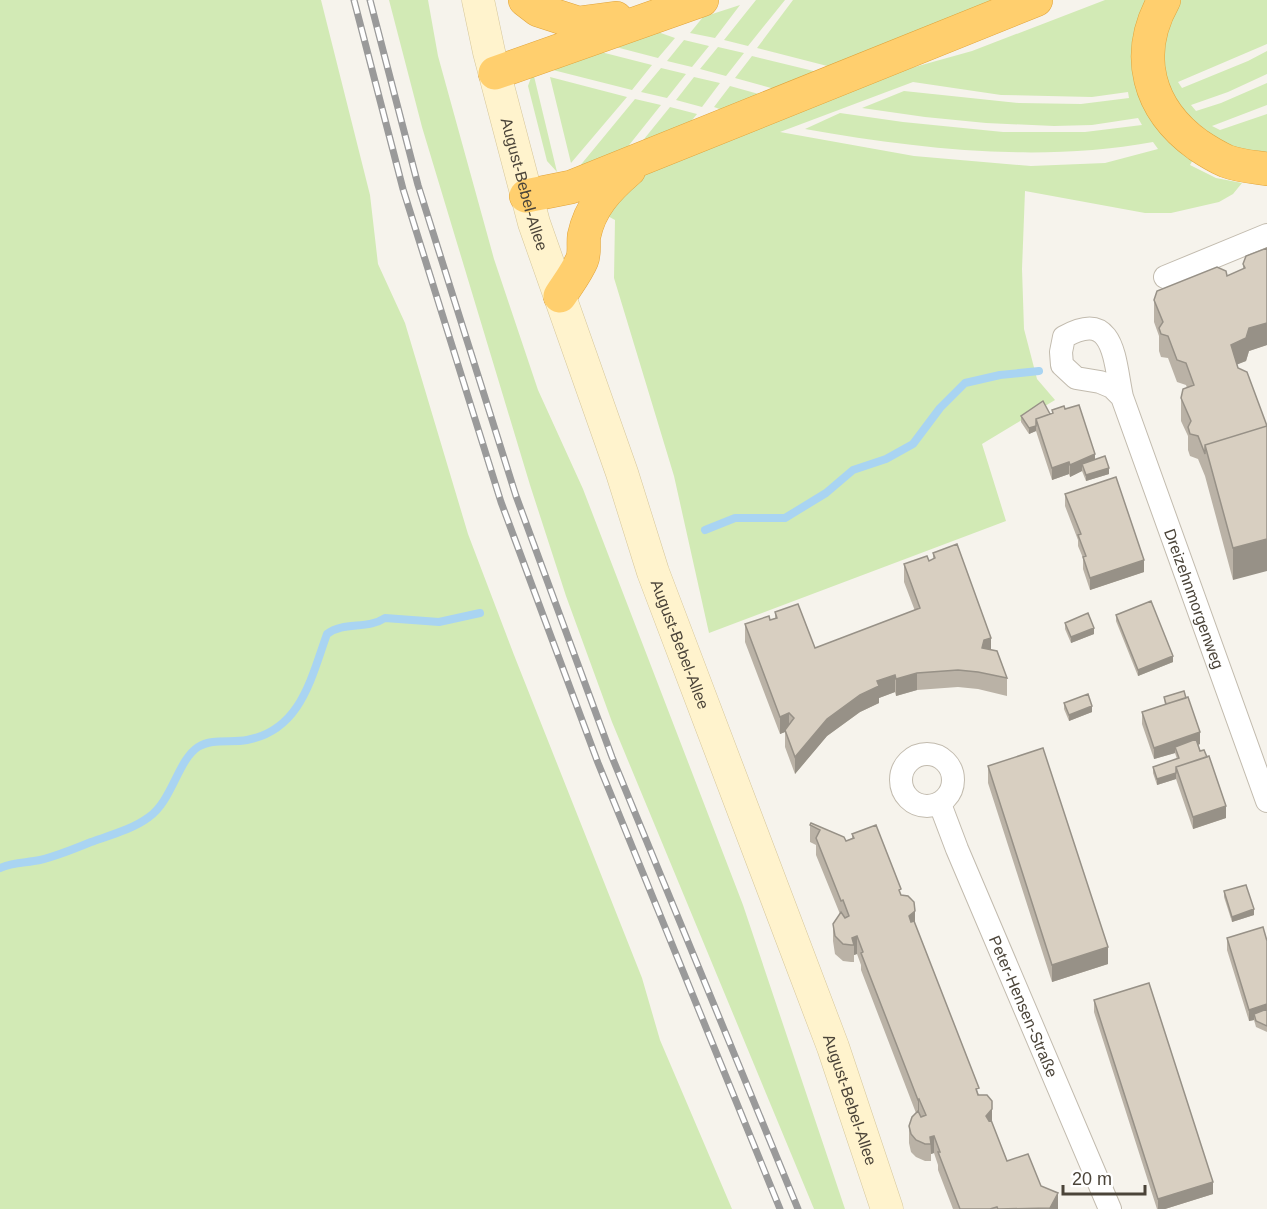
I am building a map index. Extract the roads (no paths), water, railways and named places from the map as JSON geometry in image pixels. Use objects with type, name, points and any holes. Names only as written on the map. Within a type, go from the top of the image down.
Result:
[{"type":"highway","points":[[525,0],[538,10],[578,23],[671,10]]},
{"type":"highway","points":[[495,73],[702,0]]},
{"type":"highway","points":[[526,196],[571,187],[1036,0]]},
{"type":"highway","points":[[1164,0],[1156,14],[1147,58],[1157,102],[1185,136],[1204,149],[1226,161],[1267,169]]},
{"type":"highway","points":[[560,297],[583,258],[584,237],[599,199],[641,159]]},
{"type":"main road","name":"August-Bebel-Allee","points":[[478,0],[526,196],[560,297],[618,462],[653,572],[833,1047],[886,1209]]},
{"type":"street","points":[[1165,277],[1267,235]]},
{"type":"street","name":"Dreizehnmorgenweg","points":[[1122,397],[1267,801]]},
{"type":"street","name":"Peter-Hensen-Straße","points":[[940,804],[1110,1209]]},
{"type":"waterway","points":[[705,530],[735,518],[785,518],[826,493],[853,470],[886,459],[913,444],[940,408],[965,383],[1000,375],[1039,371]]},
{"type":"waterway","points":[[0,868],[53,856],[136,825],[157,810],[185,761],[198,747],[215,742],[247,740],[265,734],[280,725],[292,714],[301,700],[327,634],[334,630],[371,624],[385,618],[439,622],[480,613]]},
{"type":"railway","points":[[354,0],[403,189],[501,502],[598,763],[780,1209]]},
{"type":"railway","points":[[370,0],[418,185],[516,496],[612,757],[798,1209]]}]
